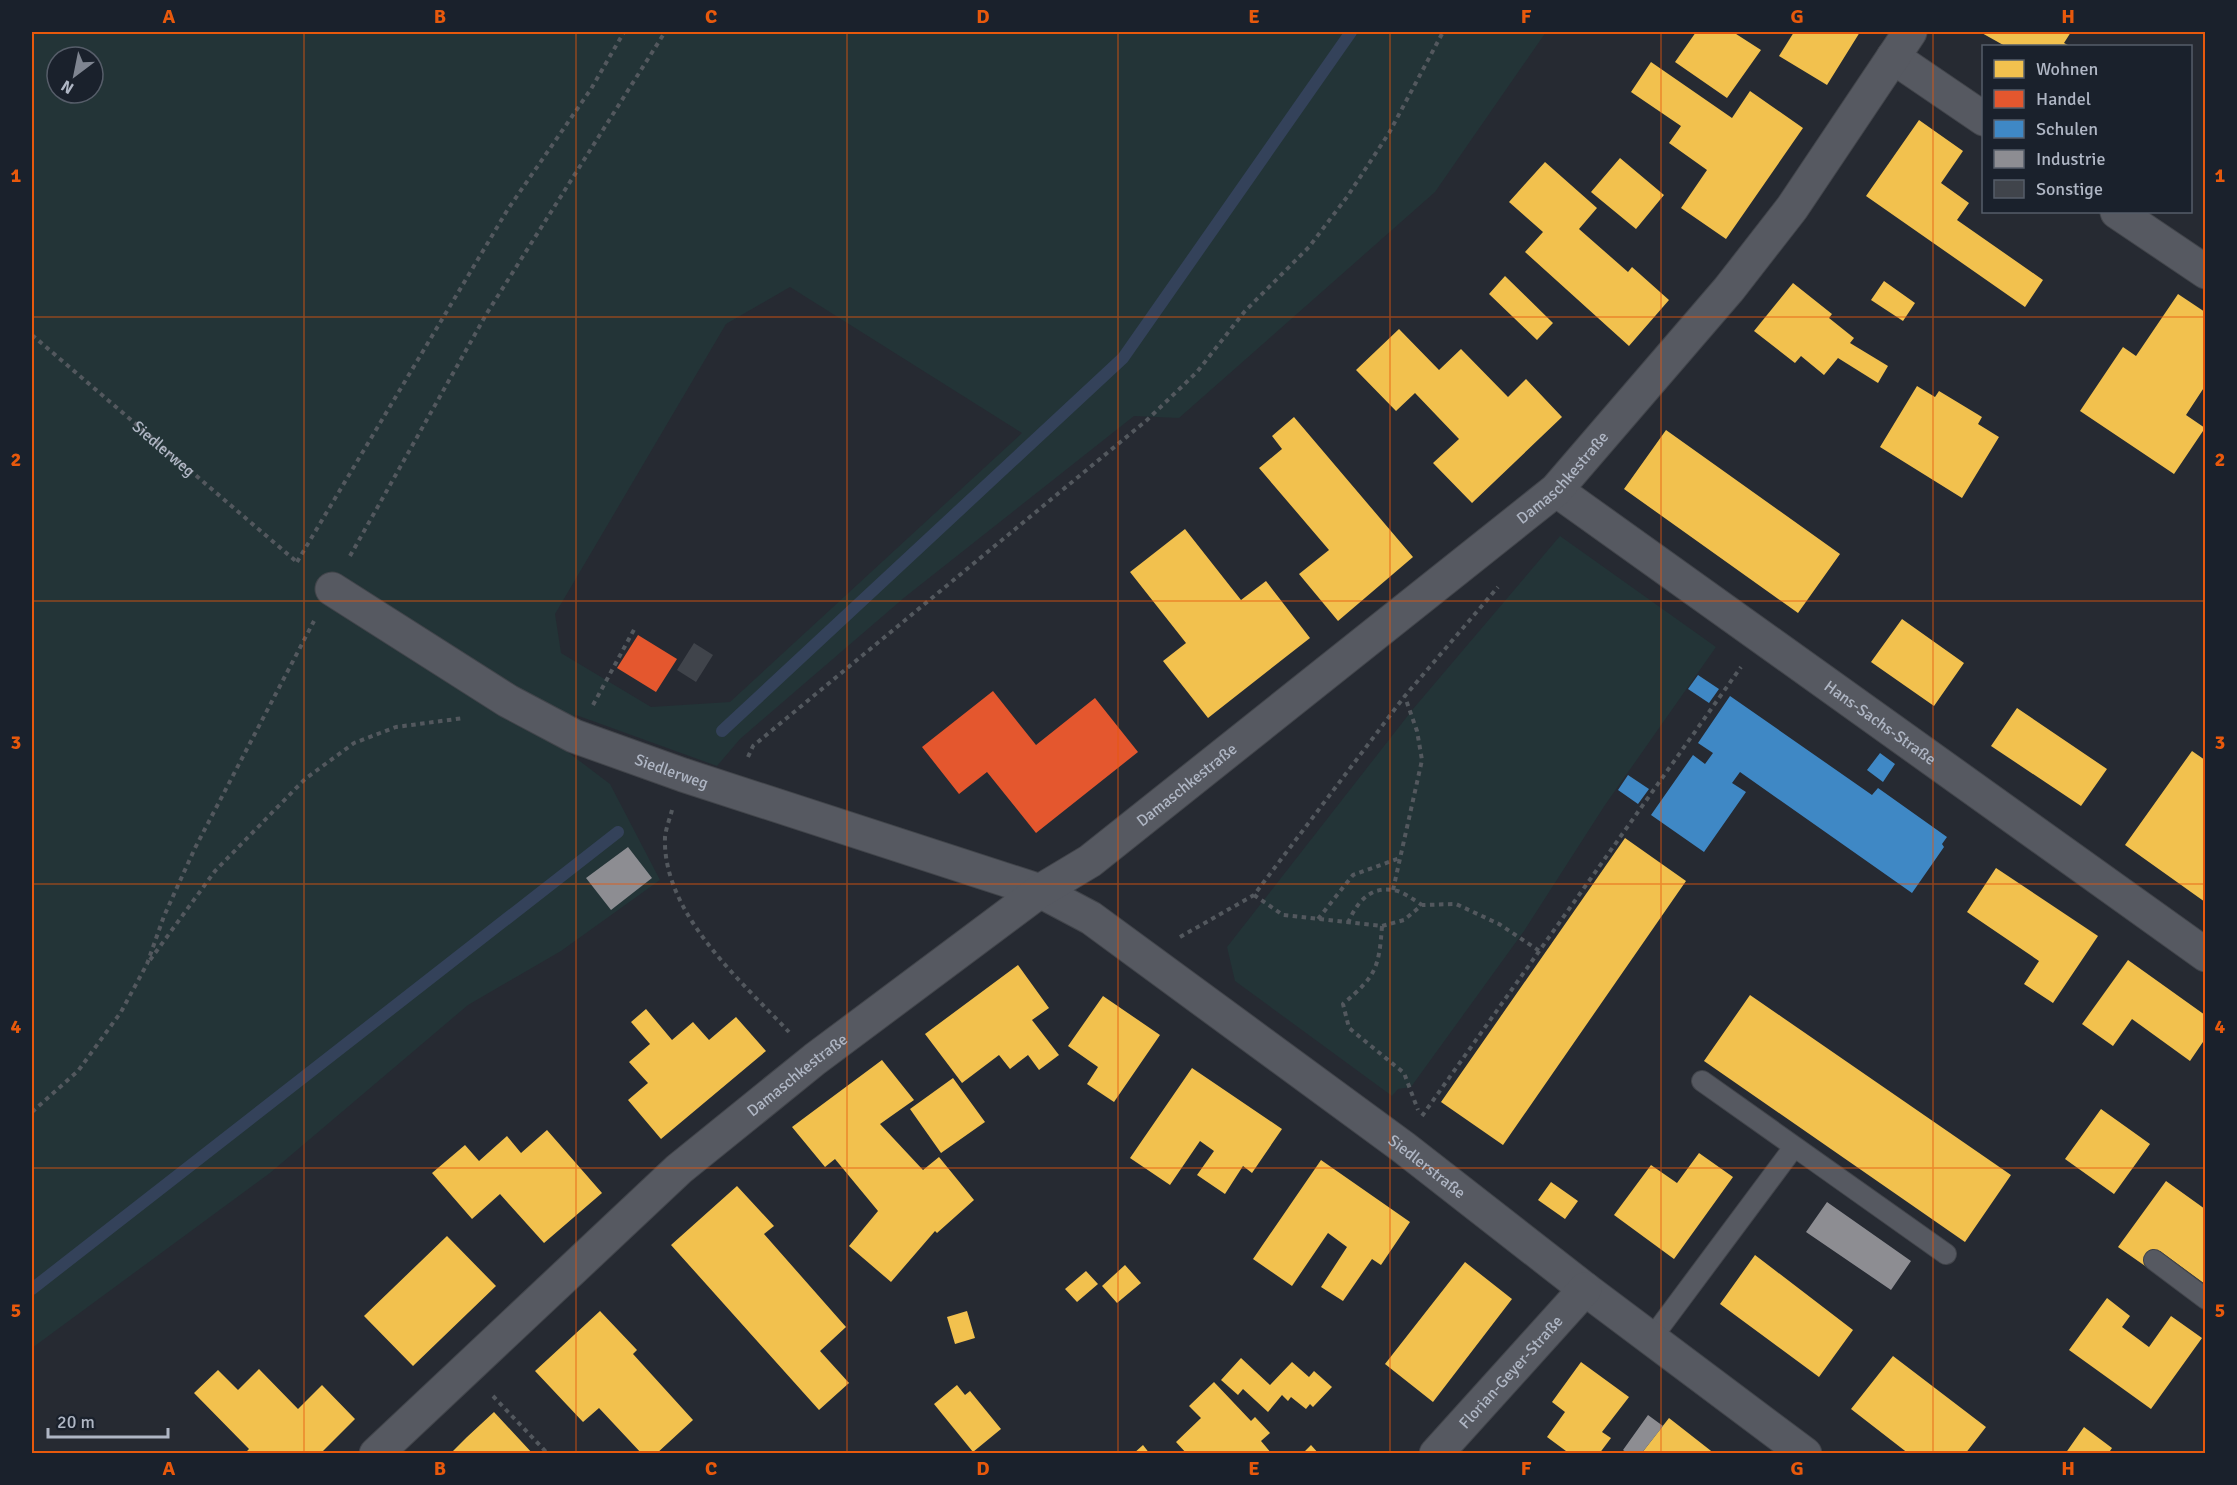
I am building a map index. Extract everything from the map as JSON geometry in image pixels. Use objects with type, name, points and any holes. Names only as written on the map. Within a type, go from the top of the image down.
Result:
[{"type":"street","points":[[1901,44],[1982,118]]},
{"type":"street","name":"Damaschkestraße","points":[[376,1454],[679,1169],[815,1059],[1040,891],[1090,861],[1556,490],[1729,289],[1792,208],[1901,44]]},
{"type":"street","points":[[2118,213],[2205,272]]},
{"type":"street","name":"Hans-Sachs-Straße","points":[[1556,490],[2205,955]]},
{"type":"street","name":"Siedlerweg","points":[[332,589],[508,701],[574,736],[683,775],[1040,891]]},
{"type":"street","name":"Siedlerstraße","points":[[1040,891],[1091,918],[1403,1147],[1585,1289],[1805,1454]]},
{"type":"street","name":"Florian-Geyer-Straße","points":[[1436,1454],[1585,1289]]},
{"type":"lane","points":[[1702,1081],[1946,1254]]},
{"type":"lane","points":[[1651,1339],[1794,1147]]},
{"type":"lane","points":[[2154,1260],[2205,1299]]},
{"type":"path","name":"Siedlerweg","points":[[32,335],[297,562],[508,208],[591,88],[624,32]]},
{"type":"path","points":[[147,964],[164,916],[195,848],[266,708],[332,589],[487,313],[666,32]]},
{"type":"path","points":[[733,790],[753,746],[1147,420],[1197,372],[1245,311],[1309,247],[1347,197],[1389,133],[1443,32]]},
{"type":"path","points":[[1145,958],[1254,895],[1404,697],[1500,585],[1489,543]]},
{"type":"path","points":[[609,680],[636,626]]},
{"type":"path","points":[[1403,1147],[1423,1114],[1541,952],[1761,639]]},
{"type":"path","points":[[1393,890],[1422,760],[1417,731],[1404,697]]},
{"type":"path","points":[[32,1112],[78,1071],[121,1012],[147,964],[215,871],[305,779],[354,743],[396,727],[489,715],[508,701]]},
{"type":"path","points":[[683,775],[665,836],[670,877],[690,916],[712,951],[815,1059]]},
{"type":"path","points":[[1317,920],[1353,875],[1401,857]]},
{"type":"path","points":[[1348,923],[1355,906],[1369,893],[1393,890],[1422,905],[1456,904],[1499,924],[1541,952]]},
{"type":"path","points":[[1254,895],[1283,915],[1383,926],[1404,920],[1422,905]]},
{"type":"path","points":[[1383,926],[1379,960],[1367,984],[1343,1004],[1349,1028],[1404,1073],[1416,1109],[1423,1114]]},
{"type":"path","points":[[466,1367],[548,1454]]},
{"type":"shaded area","points":[[32,32],[1546,32],[1435,192],[1179,418],[1134,416],[905,597],[740,739],[717,766],[576,715],[548,737],[610,784],[660,880],[561,951],[468,1005],[270,1173],[32,1348]],"holes":[[[790,287],[1022,433],[730,702],[651,707],[561,653],[555,614],[726,324]]]},
{"type":"shaded area","points":[[1560,536],[1716,647],[1605,805],[1524,931],[1411,1087],[1398,1089],[1392,1096],[1235,981],[1227,947],[1413,709]]},
{"type":"building: Wohnen","points":[[1696,32],[1733,32],[1761,50],[1727,98],[1675,62]]},
{"type":"building: Wohnen","points":[[1794,32],[1860,32],[1827,85],[1779,56]]},
{"type":"building: Wohnen","points":[[1980,32],[2071,32],[2064,43],[2068,45],[2003,45]]},
{"type":"building: Wohnen","points":[[1651,62],[1732,118],[1750,91],[1803,128],[1726,239],[1681,208],[1707,170],[1669,143],[1681,126],[1631,92]]},
{"type":"building: Wohnen","points":[[1919,120],[1963,151],[1941,183],[1969,203],[1957,220],[2043,280],[2025,307],[1866,196]]},
{"type":"building: Wohnen","points":[[1620,158],[1664,195],[1636,229],[1591,192]]},
{"type":"building: Wohnen","points":[[1545,162],[1597,208],[1579,229],[1628,272],[1632,267],[1669,300],[1629,346],[1525,252],[1543,232],[1509,202]]},
{"type":"building: Wohnen","points":[[1505,276],[1553,323],[1537,340],[1489,294]]},
{"type":"building: Wohnen","points":[[1884,281],[1915,303],[1903,321],[1871,300]]},
{"type":"building: Wohnen","points":[[1793,283],[1832,314],[1829,318],[1854,338],[1850,343],[1888,366],[1878,383],[1838,358],[1824,375],[1801,356],[1795,363],[1754,331]]},
{"type":"building: Wohnen","points":[[2178,294],[2205,312],[2205,386],[2186,415],[2205,428],[2174,474],[2080,411],[2123,347],[2136,356]]},
{"type":"building: Wohnen","points":[[1399,329],[1439,370],[1461,349],[1508,397],[1526,379],[1562,417],[1472,503],[1433,463],[1459,439],[1415,393],[1396,411],[1356,370]]},
{"type":"building: Wohnen","points":[[1917,386],[1935,397],[1939,391],[1982,417],[1978,424],[1999,437],[1962,498],[1880,447]]},
{"type":"building: Wohnen","points":[[1294,417],[1413,557],[1338,621],[1299,574],[1329,550],[1259,468],[1282,449],[1272,436]]},
{"type":"building: Wohnen","points":[[1666,430],[1840,554],[1798,613],[1624,489]]},
{"type":"building: Wohnen","points":[[1185,529],[1241,600],[1266,581],[1310,638],[1208,718],[1163,661],[1186,643],[1130,572]]},
{"type":"building: Wohnen","points":[[1902,619],[1964,663],[1934,706],[1871,662]]},
{"type":"building: Wohnen","points":[[2017,708],[2107,769],[2081,806],[1991,746]]},
{"type":"building: Wohnen","points":[[2192,751],[2205,760],[2205,902],[2125,845]]},
{"type":"building: Wohnen","points":[[1625,838],[1686,881],[1503,1145],[1441,1102]]},
{"type":"building: Wohnen","points":[[1996,868],[2098,936],[2053,1003],[2024,984],[2039,961],[1967,912]]},
{"type":"building: Wohnen","points":[[2128,960],[2205,1015],[2205,1039],[2190,1061],[2132,1019],[2113,1046],[2082,1024]]},
{"type":"building: Wohnen","points":[[1018,965],[1049,1008],[1032,1020],[1059,1055],[1039,1070],[1028,1055],[1010,1069],[999,1055],[962,1083],[925,1034]]},
{"type":"building: Wohnen","points":[[1750,995],[2011,1175],[1965,1242],[1704,1061]]},
{"type":"building: Wohnen","points":[[1103,996],[1160,1035],[1114,1102],[1087,1084],[1098,1067],[1068,1046]]},
{"type":"building: Wohnen","points":[[646,1009],[672,1040],[693,1022],[709,1040],[736,1017],[766,1051],[661,1139],[628,1100],[648,1083],[629,1062],[650,1044],[631,1022]]},
{"type":"building: Wohnen","points":[[882,1060],[914,1100],[880,1124],[923,1170],[939,1157],[974,1200],[937,1233],[935,1231],[891,1282],[849,1246],[878,1211],[835,1159],[825,1167],[792,1127]]},
{"type":"building: Wohnen","points":[[1192,1068],[1282,1129],[1252,1173],[1243,1166],[1225,1194],[1197,1175],[1214,1151],[1200,1141],[1170,1185],[1130,1158]]},
{"type":"building: Wohnen","points":[[953,1078],[985,1122],[941,1153],[910,1109]]},
{"type":"building: Wohnen","points":[[2101,1109],[2150,1144],[2114,1194],[2065,1159]]},
{"type":"building: Wohnen","points":[[547,1130],[602,1193],[544,1243],[500,1194],[472,1219],[432,1173],[465,1145],[479,1161],[507,1136],[521,1153]]},
{"type":"building: Wohnen","points":[[1699,1153],[1733,1177],[1674,1259],[1614,1215],[1651,1165],[1677,1183]]},
{"type":"building: Wohnen","points":[[1321,1160],[1410,1222],[1381,1265],[1372,1259],[1343,1301],[1321,1287],[1347,1247],[1328,1233],[1292,1286],[1253,1259]]},
{"type":"building: Wohnen","points":[[2166,1181],[2205,1209],[2205,1284],[2160,1251],[2148,1268],[2118,1247]]},
{"type":"building: Wohnen","points":[[1551,1182],[1578,1201],[1565,1219],[1538,1200]]},
{"type":"building: Wohnen","points":[[737,1186],[774,1226],[764,1234],[846,1327],[820,1351],[849,1383],[819,1410],[671,1245]]},
{"type":"building: Wohnen","points":[[447,1236],[496,1286],[413,1366],[364,1316]]},
{"type":"building: Wohnen","points":[[1755,1255],[1853,1330],[1819,1377],[1720,1304]]},
{"type":"building: Wohnen","points":[[1465,1262],[1512,1299],[1433,1402],[1385,1364]]},
{"type":"building: Wohnen","points":[[1125,1265],[1141,1283],[1117,1303],[1102,1286]]},
{"type":"building: Wohnen","points":[[1086,1271],[1098,1284],[1077,1302],[1065,1289]]},
{"type":"building: Wohnen","points":[[2107,1298],[2130,1316],[2122,1327],[2149,1347],[2171,1316],[2202,1338],[2151,1409],[2069,1350]]},
{"type":"building: Wohnen","points":[[600,1311],[637,1350],[633,1354],[693,1420],[656,1454],[642,1454],[599,1408],[583,1422],[535,1371]]},
{"type":"building: Wohnen","points":[[967,1311],[975,1338],[955,1344],[947,1317]]},
{"type":"building: Wohnen","points":[[1893,1356],[1986,1427],[1965,1454],[1909,1454],[1851,1409]]},
{"type":"building: Wohnen","points":[[1241,1358],[1270,1385],[1292,1362],[1309,1377],[1314,1371],[1332,1387],[1313,1407],[1310,1404],[1306,1409],[1291,1397],[1288,1401],[1282,1395],[1268,1412],[1243,1389],[1238,1395],[1221,1380]]},
{"type":"building: Wohnen","points":[[1581,1362],[1629,1397],[1602,1432],[1611,1438],[1599,1454],[1570,1454],[1547,1437],[1565,1412],[1552,1402]]},
{"type":"building: Wohnen","points":[[259,1369],[298,1409],[322,1385],[355,1419],[320,1454],[244,1454],[249,1449],[194,1393],[218,1370],[238,1390]]},
{"type":"building: Wohnen","points":[[1214,1382],[1251,1421],[1255,1417],[1270,1433],[1261,1441],[1272,1454],[1187,1454],[1176,1442],[1201,1418],[1189,1406]]},
{"type":"building: Wohnen","points":[[957,1385],[965,1395],[970,1391],[1001,1429],[973,1452],[934,1404]]},
{"type":"building: Wohnen","points":[[494,1412],[533,1454],[450,1454],[467,1437]]},
{"type":"building: Wohnen","points":[[1669,1418],[1715,1454],[1641,1454]]},
{"type":"building: Wohnen","points":[[2084,1427],[2112,1448],[2108,1454],[2065,1454]]},
{"type":"building: Wohnen","points":[[1143,1445],[1150,1454],[1133,1454]]},
{"type":"building: Wohnen","points":[[1311,1445],[1319,1454],[1302,1454]]},
{"type":"building: Handel","points":[[638,635],[677,659],[656,692],[617,668]]},
{"type":"building: Handel","points":[[993,691],[1036,745],[1095,698],[1138,752],[1036,833],[987,772],[959,794],[922,747]]},
{"type":"building: Schulen","points":[[1698,675],[1719,689],[1709,703],[1688,689]]},
{"type":"building: Schulen","points":[[1730,696],[1872,795],[1878,788],[1947,837],[1942,844],[1944,847],[1912,893],[1740,772],[1732,783],[1746,792],[1704,852],[1651,815],[1693,755],[1705,764],[1713,753],[1698,743]]},
{"type":"building: Schulen","points":[[1880,753],[1895,764],[1883,782],[1867,770]]},
{"type":"building: Schulen","points":[[1628,775],[1649,789],[1638,804],[1618,790]]},
{"type":"building: Industrie","points":[[628,847],[652,878],[611,910],[586,878]]},
{"type":"building: Industrie","points":[[1827,1202],[1911,1261],[1891,1290],[1806,1232]]},
{"type":"building: Industrie","points":[[1648,1415],[1663,1426],[1641,1454],[1628,1454],[1623,1450]]},
{"type":"building: Sonstige","points":[[694,643],[713,655],[696,682],[677,670]]},
{"type":"waterway","points":[[722,731],[1123,358],[1351,32]]},
{"type":"waterway","points":[[32,1289],[618,832]]}]
